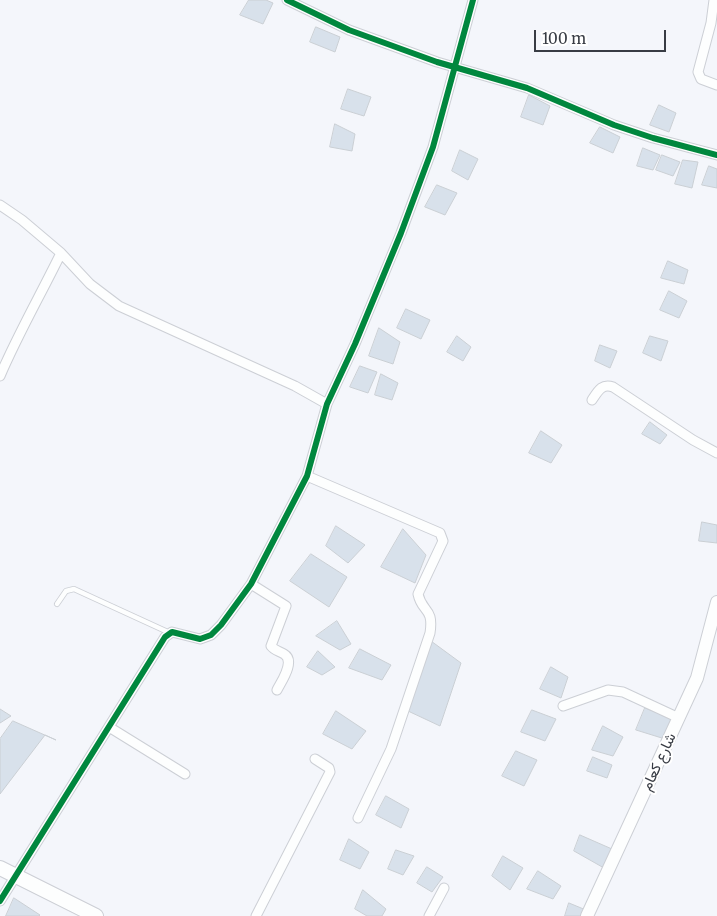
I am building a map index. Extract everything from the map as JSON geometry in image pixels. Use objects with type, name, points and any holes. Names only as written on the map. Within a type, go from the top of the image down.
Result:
[{"type":"main road","points":[[0,868],[96,916]]},
{"type":"street","points":[[287,0],[349,30],[438,62],[527,88],[646,136],[717,156]]},
{"type":"street","points":[[0,901],[170,633],[196,639],[211,635],[233,610],[251,584],[308,476],[327,404],[355,344],[419,188],[433,147],[473,0]]},
{"type":"street","points":[[714,0],[711,22],[698,72],[701,79],[717,85]]},
{"type":"street","points":[[0,205],[22,220],[61,253],[90,284],[119,306],[295,386],[327,404]]},
{"type":"street","points":[[0,376],[20,329],[40,296],[61,253]]},
{"type":"street","points":[[592,400],[600,388],[609,385],[614,387],[693,440],[717,453]]},
{"type":"street","points":[[308,476],[440,533],[443,541],[418,594],[420,602],[428,610],[432,619],[430,632],[391,749],[358,818]]},
{"type":"street","points":[[251,584],[286,606],[271,646],[285,654],[289,660],[287,671],[277,690]]},
{"type":"street","name":"شارع كعام","points":[[587,916],[697,678],[715,621],[717,602]]},
{"type":"street","points":[[563,706],[608,690],[623,692],[679,718]]},
{"type":"street","points":[[109,727],[185,774]]},
{"type":"street","points":[[256,916],[330,772],[329,768],[315,759]]},
{"type":"street","points":[[429,916],[444,888]]},
{"type":"lane","points":[[57,604],[66,591],[74,590],[170,633]]},
{"type":"building","points":[[249,0],[266,0],[273,3],[263,24],[240,15]]},
{"type":"building","points":[[316,27],[340,37],[335,52],[310,42]]},
{"type":"building","points":[[348,89],[371,97],[364,116],[341,109]]},
{"type":"building","points":[[529,95],[550,106],[543,125],[521,117]]},
{"type":"building","points":[[659,105],[676,113],[669,132],[650,125]]},
{"type":"building","points":[[335,124],[355,134],[352,151],[330,147]]},
{"type":"building","points":[[600,127],[620,137],[613,153],[590,143]]},
{"type":"building","points":[[643,148],[660,155],[653,170],[637,166]]},
{"type":"building","points":[[460,150],[478,159],[468,180],[452,171]]},
{"type":"building","points":[[662,155],[680,162],[673,176],[656,170]]},
{"type":"building","points":[[683,160],[698,162],[692,188],[675,184]]},
{"type":"building","points":[[709,166],[717,169],[717,188],[702,185]]},
{"type":"building","points":[[437,185],[457,193],[445,215],[425,207]]},
{"type":"building","points":[[668,261],[688,270],[684,284],[661,278]]},
{"type":"building","points":[[669,291],[687,301],[679,318],[660,310]]},
{"type":"building","points":[[406,309],[430,320],[421,339],[397,328]]},
{"type":"building","points":[[379,328],[400,342],[393,364],[369,356]]},
{"type":"building","points":[[457,336],[471,347],[463,361],[447,352]]},
{"type":"building","points":[[650,336],[668,341],[661,361],[643,353]]},
{"type":"building","points":[[600,345],[617,351],[610,368],[595,361]]},
{"type":"building","points":[[360,366],[377,372],[368,393],[350,387]]},
{"type":"building","points":[[381,374],[398,383],[392,400],[375,395]]},
{"type":"building","points":[[650,422],[667,435],[660,444],[642,434]]},
{"type":"building","points":[[541,431],[562,445],[551,463],[529,453]]},
{"type":"building","points":[[702,522],[717,525],[717,543],[699,541]]},
{"type":"building","points":[[336,526],[365,545],[348,563],[326,546]]},
{"type":"building","points":[[403,529],[426,555],[415,583],[381,567]]},
{"type":"building","points":[[311,554],[347,577],[329,607],[290,581]]},
{"type":"building","points":[[337,621],[351,644],[340,650],[316,636]]},
{"type":"building","points":[[431,641],[461,663],[440,726],[408,711]]},
{"type":"building","points":[[360,649],[391,665],[382,680],[349,668]]},
{"type":"building","points":[[318,651],[335,667],[322,675],[307,667]]},
{"type":"building","points":[[551,667],[568,677],[561,698],[540,689]]},
{"type":"building","points":[[645,708],[674,719],[665,739],[636,730]]},
{"type":"building","points":[[0,709],[11,716],[0,723]]},
{"type":"building","points":[[532,710],[556,719],[545,741],[521,732]]},
{"type":"building","points":[[336,711],[366,731],[352,749],[323,734]]},
{"type":"building","points":[[13,721],[45,735],[0,794],[0,739]]},
{"type":"building","points":[[603,726],[623,737],[613,756],[592,750]]},
{"type":"building","points":[[516,751],[537,760],[524,786],[502,776]]},
{"type":"building","points":[[593,757],[612,765],[607,778],[587,771]]},
{"type":"building","points":[[386,796],[409,809],[401,828],[376,815]]},
{"type":"building","points":[[580,835],[612,849],[604,868],[574,851]]},
{"type":"building","points":[[349,839],[369,852],[360,869],[340,860]]},
{"type":"building","points":[[396,850],[414,856],[403,875],[388,869]]},
{"type":"building","points":[[503,856],[523,868],[510,890],[492,876]]},
{"type":"building","points":[[427,867],[443,877],[432,892],[417,883]]},
{"type":"building","points":[[538,871],[561,886],[553,899],[527,889]]},
{"type":"building","points":[[363,890],[386,909],[382,916],[367,916],[355,909]]},
{"type":"building","points":[[14,898],[40,915],[6,916]]},
{"type":"building","points":[[569,903],[586,910],[583,916],[565,916]]},
{"type":"cycle path","points":[[287,0],[349,30],[437,62],[527,88],[614,125],[653,138],[717,155]]},
{"type":"cycle path","points":[[0,901],[165,637],[172,632],[200,639],[211,635],[221,625],[251,584],[307,476],[327,404],[355,344],[401,233],[433,147],[473,0]]}]
